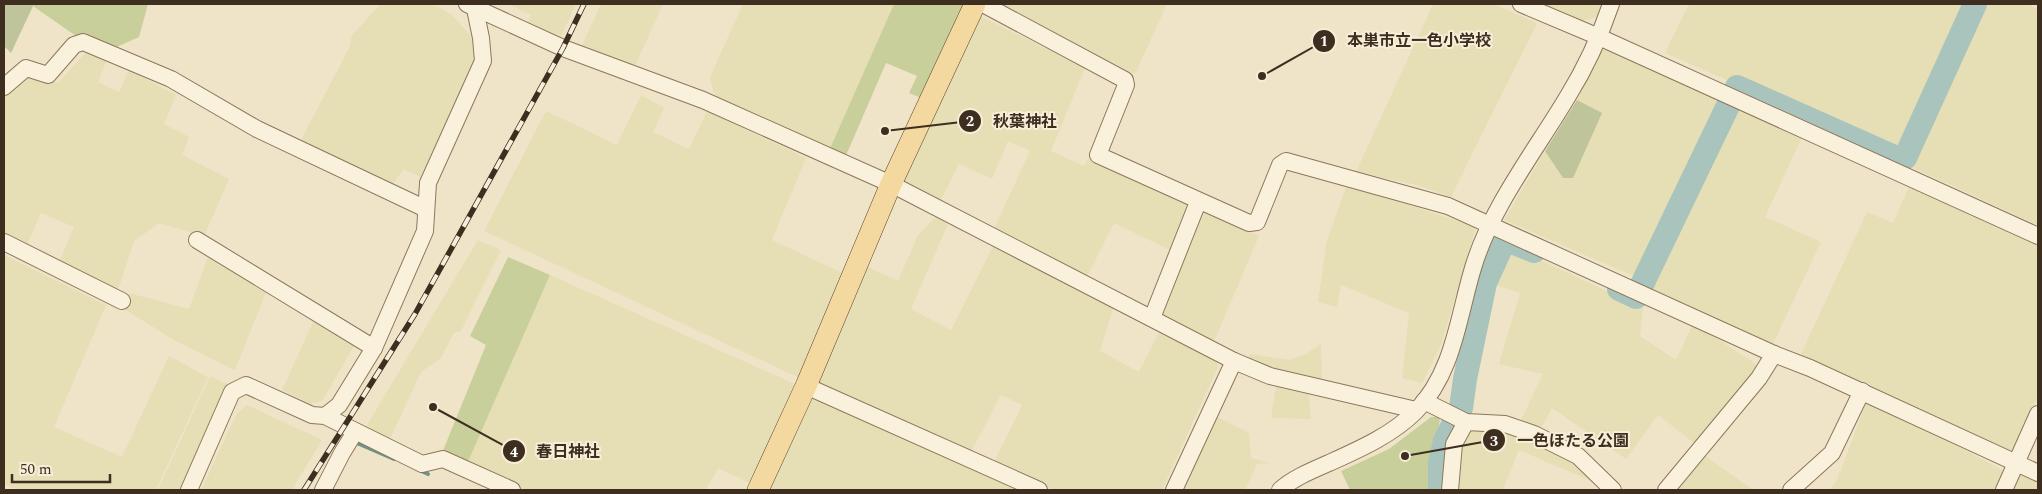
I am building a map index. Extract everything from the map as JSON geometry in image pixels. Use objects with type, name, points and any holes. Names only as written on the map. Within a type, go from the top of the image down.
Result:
[{"type":"main road","points":[[758,490],[806,386],[891,184],[975,4]]},
{"type":"street","points":[[983,4],[1125,80],[1126,86],[1098,155],[1198,202],[1249,223],[1258,222],[1280,165],[1286,161],[1448,206],[1774,354],[1862,391],[2038,473]]},
{"type":"street","points":[[1521,4],[1599,37],[2038,236]]},
{"type":"street","points":[[1280,490],[1312,470],[1382,438],[1420,405],[1441,376],[1452,351],[1480,246],[1533,150],[1568,96],[1599,37],[1612,4]]},
{"type":"street","points":[[471,5],[562,48],[703,100],[891,184],[1234,361],[1270,376],[1420,405],[1466,422],[1505,424],[1534,434],[1578,456],[1613,490]]},
{"type":"street","points":[[325,416],[339,405],[374,348],[425,230],[428,183],[483,61],[481,38],[471,5]]},
{"type":"street","points":[[4,87],[26,68],[48,75],[74,45],[83,42],[171,79],[257,129],[426,209]]},
{"type":"street","points":[[1152,318],[1198,202]]},
{"type":"street","points":[[197,240],[374,348]]},
{"type":"street","points":[[4,242],[122,301]]},
{"type":"street","points":[[1666,490],[1759,378],[1774,354]]},
{"type":"street","points":[[1174,490],[1234,361]]},
{"type":"street","points":[[189,490],[232,392],[246,385],[312,415],[325,416],[422,464],[443,459],[512,490]]},
{"type":"street","points":[[806,386],[1039,490]]},
{"type":"street","points":[[1791,490],[1832,453],[1862,391]]},
{"type":"street","points":[[2004,490],[2038,414]]},
{"type":"street","points":[[1450,490],[1454,444],[1466,422]]},
{"type":"street","points":[[323,490],[342,453],[356,432]]},
{"type":"shaded area","points":[[381,4],[433,4],[452,15],[471,36],[475,54],[471,70],[420,177],[403,169],[392,186],[300,142],[349,48],[352,35]]},
{"type":"shaded area","points":[[508,4],[576,4],[561,36],[527,24],[531,15]]},
{"type":"shaded area","points":[[601,4],[663,4],[634,68],[581,47]]},
{"type":"shaded area","points":[[743,4],[894,4],[828,153],[718,100],[710,77]]},
{"type":"shaded area","points":[[1000,4],[1167,4],[1135,74]]},
{"type":"shaded area","points":[[1433,4],[1494,4],[1537,23],[1451,197],[1417,185],[1356,172]]},
{"type":"shaded area","points":[[1540,4],[1601,4],[1596,17],[1580,22]]},
{"type":"shaded area","points":[[1689,4],[1973,4],[1902,157],[1665,53]]},
{"type":"shaded area","points":[[1981,4],[2026,4],[2038,9],[2038,225],[1907,165]]},
{"type":"shaded area","points":[[978,15],[1085,68],[1051,151],[1084,166],[1088,159],[1190,206],[1172,251],[1114,223],[1086,279],[993,231],[1030,151],[1008,141],[992,179],[959,164],[939,204],[906,186],[902,176]]},
{"type":"shaded area","points":[[1610,49],[1725,100],[1638,278],[1504,220],[1545,151],[1563,178],[1601,113],[1577,100],[1601,50]]},
{"type":"shaded area","points":[[86,52],[106,62],[98,82],[119,92],[129,70],[176,95],[164,124],[189,137],[182,155],[229,179],[204,236],[159,223],[134,241],[117,293],[58,265],[74,227],[41,213],[25,249],[4,239],[4,91],[27,71],[58,83]]},
{"type":"shaded area","points":[[641,95],[664,108],[653,132],[689,149],[707,111],[806,158],[772,240],[851,277],[804,380],[484,231],[546,111],[617,145]]},
{"type":"shaded area","points":[[1736,105],[1803,135],[1765,217],[1821,242],[1772,346],[1650,290]]},
{"type":"shaded area","points":[[1347,185],[1476,227],[1441,345],[1422,383],[1402,378],[1409,313],[1341,285],[1337,307],[1318,302],[1327,240]]},
{"type":"shaded area","points":[[1909,187],[2038,246],[2038,396],[2011,452],[1801,354],[1867,212],[1893,223]]},
{"type":"shaded area","points":[[1201,210],[1259,236],[1212,346],[1160,319]]},
{"type":"shaded area","points":[[936,217],[948,224],[911,309],[951,330],[994,244],[1114,306],[1100,351],[1139,372],[1159,333],[1216,360],[1218,367],[1162,490],[1054,490],[994,462],[1022,405],[1001,395],[970,454],[816,384],[862,264],[898,281],[918,235]]},
{"type":"shaded area","points":[[478,240],[501,250],[461,331],[454,333],[441,358],[421,372],[389,441],[368,431],[367,425]]},
{"type":"shaded area","points":[[1508,245],[1643,308],[1640,336],[1676,360],[1693,323],[1759,366],[1698,446],[1658,415],[1626,459],[1552,408],[1539,432],[1520,422],[1543,374],[1499,364],[1520,293],[1489,283]]},
{"type":"shaded area","points":[[211,249],[269,285],[235,370],[174,340],[126,310],[129,293],[189,309]]},
{"type":"shaded area","points":[[4,255],[106,305],[54,427],[122,457],[169,356],[208,377],[156,490],[18,490],[4,484]]},
{"type":"shaded area","points":[[550,275],[795,384],[799,391],[756,486],[718,468],[706,490],[523,490],[467,464]]},
{"type":"shaded area","points":[[314,320],[354,346],[322,401],[310,404],[282,390]]},
{"type":"shaded area","points":[[1321,344],[1322,382],[1267,371],[1248,359],[1250,354],[1290,360],[1306,354]]},
{"type":"shaded area","points":[[210,376],[229,385],[180,490],[158,490]]},
{"type":"shaded area","points":[[1277,380],[1308,387],[1311,419],[1271,418]]},
{"type":"shaded area","points":[[809,395],[1019,490],[768,490]]},
{"type":"shaded area","points":[[1868,398],[2004,471],[1994,490],[1829,490],[1837,480]]},
{"type":"shaded area","points":[[247,405],[322,440],[292,490],[201,490],[237,413]]},
{"type":"shaded area","points":[[1213,415],[1249,433],[1251,458],[1270,463],[1257,464],[1245,490],[1179,490]]},
{"type":"shaded area","points":[[1495,426],[1528,436],[1576,462],[1605,487],[1519,450],[1503,490],[1458,490],[1462,441],[1467,431]]},
{"type":"shaded area","points":[[1701,453],[1753,490],[1674,490]]},
{"type":"shaded area","points":[[2018,472],[2038,481],[2038,490],[2010,490]]},
{"type":"green space","points":[[4,4],[30,4],[33,6],[11,53],[4,46]]},
{"type":"green space","points":[[30,4],[148,4],[139,37],[112,49],[76,36]]},
{"type":"green space","points":[[894,4],[967,4],[921,98],[909,93],[917,76],[886,63],[844,160],[828,153]]},
{"type":"green space","points":[[1577,100],[1602,113],[1573,178],[1563,178],[1545,151]]},
{"type":"green space","points":[[508,257],[550,275],[467,464],[442,453],[486,345],[470,336]]},
{"type":"green space","points":[[1431,417],[1440,417],[1435,463],[1436,490],[1350,490],[1341,471],[1389,449]]},
{"type":"waterway","points":[[1619,289],[1636,297],[1737,87],[1901,160],[1905,158],[1975,4]]},
{"type":"waterway","points":[[1440,490],[1440,463],[1445,441],[1461,408],[1465,379],[1485,283],[1505,239],[1534,251]]},
{"type":"waterway","points":[[357,443],[394,459]]},
{"type":"waterway","points":[[419,470],[428,474]]},
{"type":"railway","points":[[304,490],[415,314],[563,48],[584,4]]},
{"type":"place","name":"本巣市立一色小学校","points":[[1262,76]]},
{"type":"place","name":"秋葉神社","points":[[885,131]]},
{"type":"place","name":"春日神社","points":[[433,407]]},
{"type":"place","name":"一色ほたる公園","points":[[1405,456]]}]
